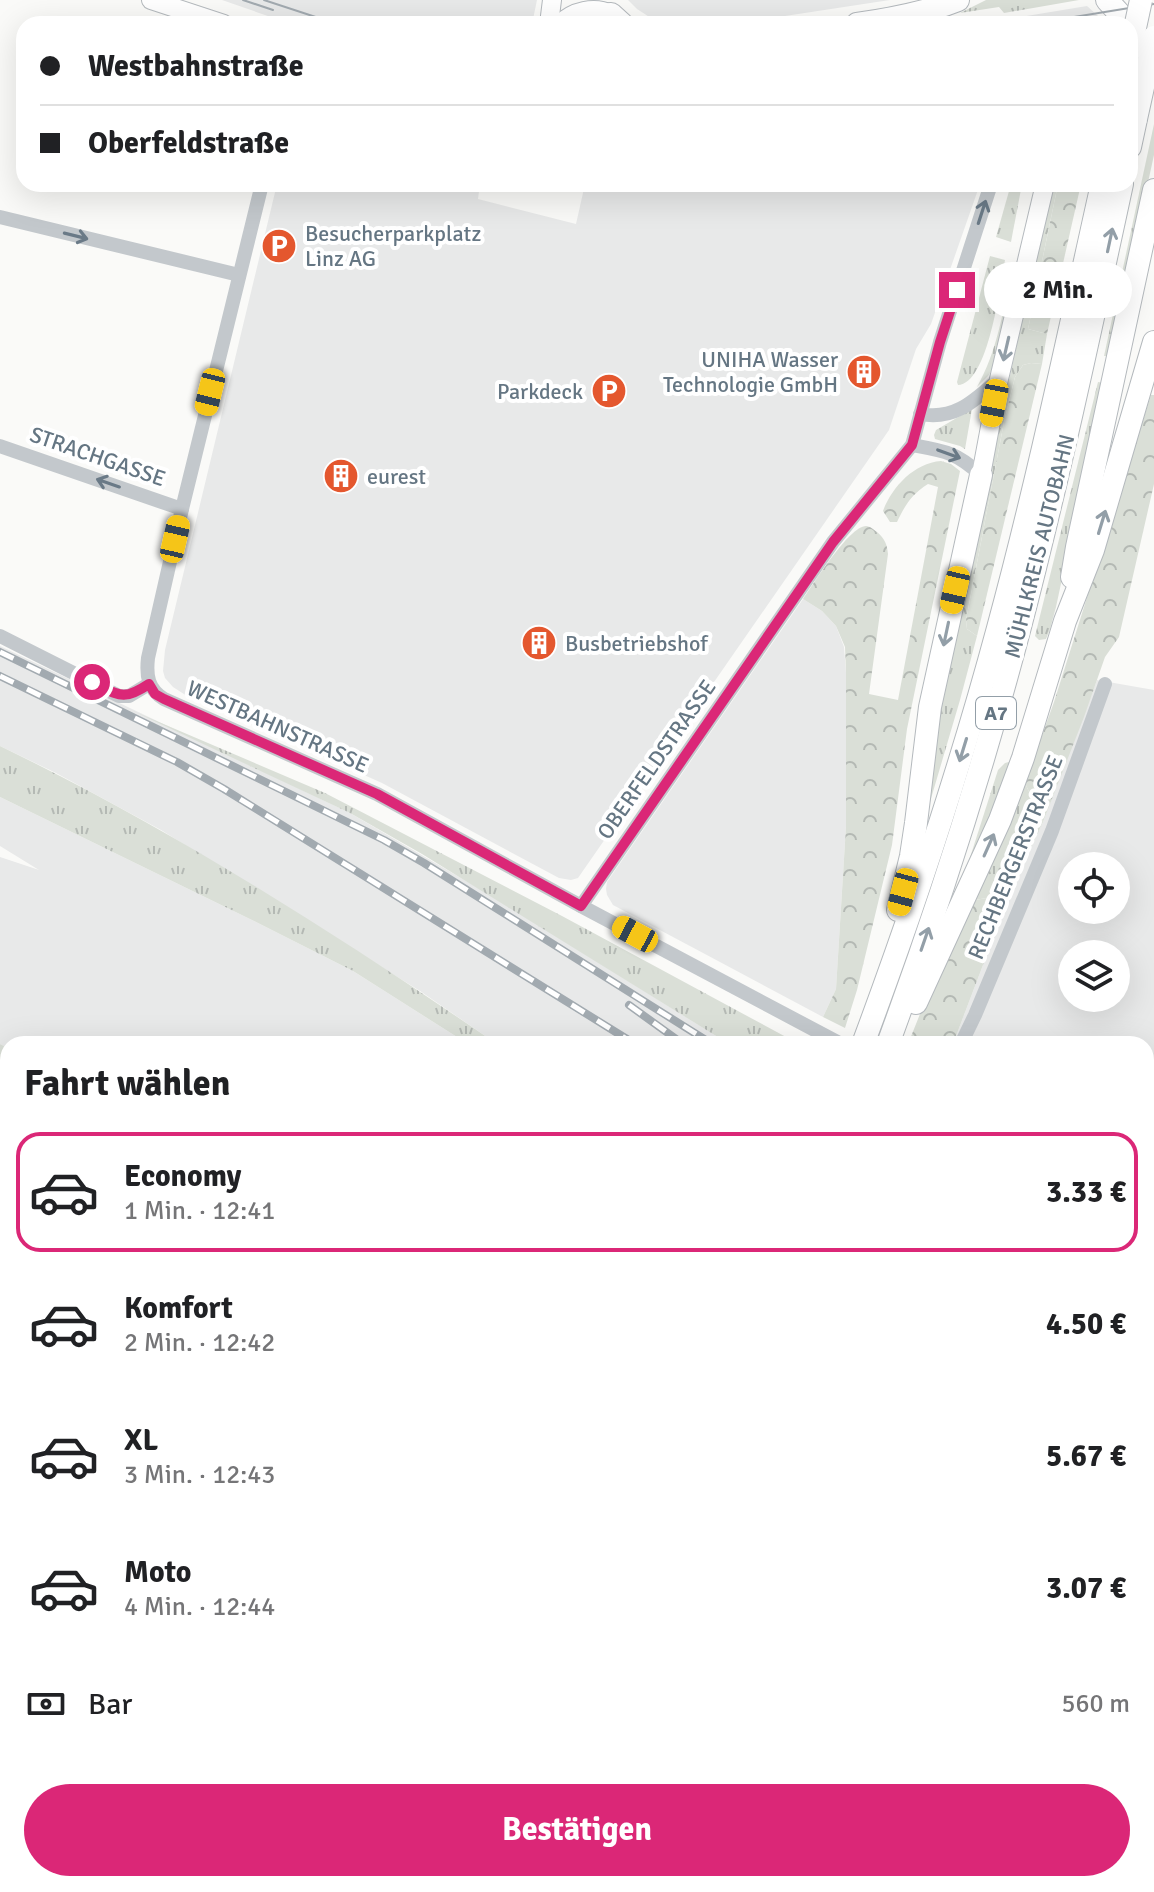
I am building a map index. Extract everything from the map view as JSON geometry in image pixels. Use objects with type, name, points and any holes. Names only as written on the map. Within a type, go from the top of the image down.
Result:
[{"type":"highway","points":[[902,16],[958,0]]},
{"type":"highway","points":[[1107,0],[1121,16]]},
{"type":"highway","points":[[1138,35],[1141,0]]},
{"type":"highway","points":[[1065,621],[1077,547],[1154,190]]},
{"type":"highway","name":"MÜHLKREIS AUTOBAHN","points":[[1078,340],[1101,192]]},
{"type":"highway","name":"MÜHLKREIS AUTOBAHN","points":[[895,1036],[1009,667],[1040,550],[1078,340],[1120,192]]},
{"type":"highway","points":[[896,1036],[1000,820],[1046,688],[1065,621],[1093,550],[1154,342]]},
{"type":"highway","name":"MÜHLKREIS AUTOBAHN","points":[[870,1025],[926,868],[975,711],[1026,517],[1069,379]]},
{"type":"highway","points":[[870,1025],[911,856],[930,707],[981,475]]},
{"type":"main road","points":[[151,0],[200,16]]},
{"type":"main road","points":[[584,12],[604,10],[612,13]]},
{"type":"main road","points":[[1138,35],[1154,49]]},
{"type":"main road","points":[[981,475],[999,379],[1043,192]]},
{"type":"street","points":[[0,636],[119,696],[129,696],[149,684],[148,658],[260,192]]},
{"type":"street","name":"OBERFELDSTRASSE","points":[[581,906],[833,542],[912,445],[940,342],[988,192]]},
{"type":"street","points":[[0,217],[239,275]]},
{"type":"street","points":[[920,414],[943,416],[953,412],[978,398],[999,379]]},
{"type":"street","points":[[912,445],[946,451],[981,475]]},
{"type":"street","name":"STRACHGASSE","points":[[0,446],[182,509]]},
{"type":"street","name":"WESTBAHNSTRASSE","points":[[149,684],[155,694],[164,699],[377,794],[826,1036]]},
{"type":"street","name":"RECHBERGERSTRASSE","points":[[965,1036],[1052,831],[1105,684]]},
{"type":"shaded area","points":[[222,0],[537,0],[534,16],[268,16]]},
{"type":"shaded area","points":[[628,0],[890,0],[785,16],[648,16]]},
{"type":"shaded area","points":[[1087,6],[1098,16],[1026,16]]},
{"type":"shaded area","points":[[275,192],[479,192],[478,199],[576,224],[583,192],[977,192],[931,324],[916,349],[889,430],[578,878],[559,878],[382,783],[187,696],[165,678],[165,650]]},
{"type":"shaded area","points":[[803,599],[822,611],[836,626],[844,647],[846,673],[846,826],[836,989],[823,1017],[613,905],[606,889],[607,882]]},
{"type":"shaded area","points":[[0,646],[350,813],[490,895],[716,1036],[485,1036],[420,991],[161,830],[0,746]]},
{"type":"shaded area","points":[[1097,680],[1154,690],[1154,1036],[956,1036]]},
{"type":"shaded area","points":[[0,797],[353,971],[455,1036],[0,1036],[0,857],[39,870],[0,846]]},
{"type":"green space","points":[[986,0],[1079,0],[1004,13],[999,7],[960,13]]},
{"type":"green space","points":[[1154,124],[1154,155],[1110,356],[1104,356]]},
{"type":"green space","points":[[1009,192],[1020,192],[1011,242],[996,237]]},
{"type":"green space","points":[[1050,192],[1056,192],[1028,329],[1047,334],[1042,364],[1023,365],[1015,377],[966,620],[967,629],[977,636],[930,802],[926,800],[950,650]]},
{"type":"green space","points":[[1056,192],[1079,192],[1047,334],[1028,329]]},
{"type":"green space","points":[[990,256],[1005,260],[991,332],[977,369],[968,380],[958,385],[957,382]]},
{"type":"green space","points":[[1012,271],[1017,272],[996,362],[977,387],[994,345]]},
{"type":"green space","points":[[1042,364],[977,636],[967,629],[966,620],[1004,422],[1015,377],[1023,365]]},
{"type":"green space","points":[[1098,382],[1104,383],[1056,607],[1046,639],[1039,640],[1035,636]]},
{"type":"green space","points":[[1151,395],[1154,395],[1154,484],[1119,637],[1105,657],[1043,822],[1025,783],[1054,702]]},
{"type":"green space","points":[[972,409],[965,449],[935,439],[936,430]]},
{"type":"green space","points":[[941,461],[960,471],[907,729],[892,845],[845,1028],[823,1017],[836,989],[846,826],[845,647],[836,626],[822,611],[803,599],[850,535],[866,526],[880,535],[888,554],[869,694],[898,700],[938,487],[928,484],[918,492],[897,522],[890,522],[883,511],[898,485],[913,471]]},
{"type":"green space","points":[[133,711],[325,793],[784,1036],[716,1036],[422,854],[350,813]]},
{"type":"green space","points":[[0,746],[192,848],[377,963],[485,1036],[455,1036],[353,971],[0,797]]},
{"type":"green space","points":[[1016,760],[966,870],[998,770],[1005,763]]},
{"type":"green space","points":[[1025,783],[1043,822],[1010,894],[975,900]]},
{"type":"green space","points":[[1010,894],[956,1036],[911,1036],[928,994],[975,900]]},
{"type":"tram line","points":[[243,0],[273,10]]},
{"type":"tram line","points":[[264,0],[313,16]]},
{"type":"tram line","points":[[1080,16],[1154,4]]},
{"type":"railway","points":[[0,652],[384,840],[699,1036]]},
{"type":"railway","points":[[0,676],[177,762],[224,789],[622,1036]]},
{"type":"railway","points":[[629,1005],[672,1036]]},
{"type":"place","name":"Besucherparkplatz Linz AG","points":[[279,246]]},
{"type":"place","name":"UNIHA Wasser Technologie GmbH","points":[[864,372]]},
{"type":"place","name":"Parkdeck","points":[[609,391]]},
{"type":"place","name":"eurest","points":[[341,476]]},
{"type":"place","name":"Busbetriebshof","points":[[539,643]]},
{"type":"route","points":[[92,682],[119,696],[129,696],[149,684],[155,694],[164,699],[377,794],[581,906],[833,542],[912,445],[957,290]]}]
